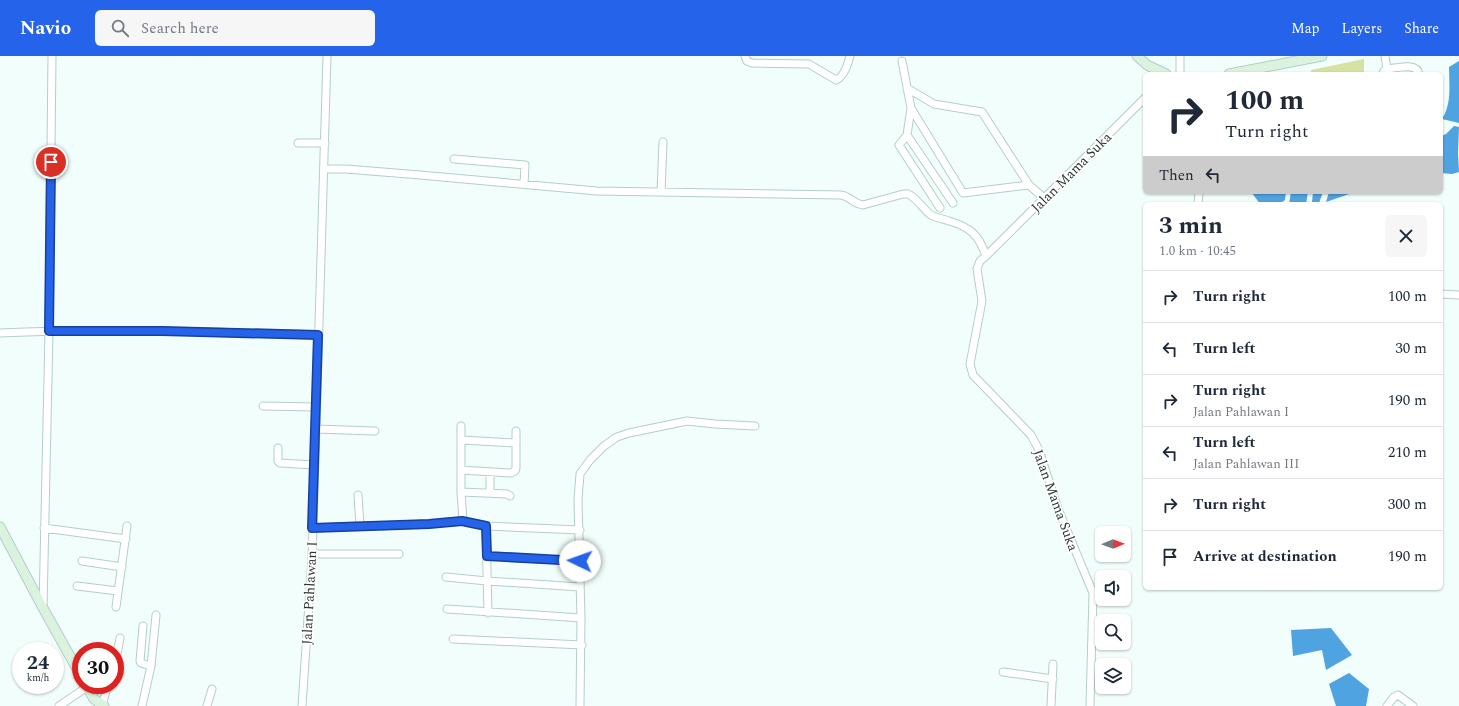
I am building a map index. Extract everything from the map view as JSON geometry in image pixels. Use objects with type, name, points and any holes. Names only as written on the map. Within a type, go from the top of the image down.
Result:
[{"type":"main road","points":[[1137,56],[1147,66],[1161,72]]},
{"type":"main road","points":[[1238,72],[1297,58],[1319,56]]},
{"type":"main road","points":[[0,527],[72,660]]},
{"type":"main road","points":[[91,694],[94,699],[103,706]]},
{"type":"street","points":[[43,608],[49,331],[52,56]]},
{"type":"street","name":"Jalan Pahlawan I","points":[[302,706],[312,554],[327,56]]},
{"type":"street","points":[[745,56],[747,61],[752,63],[809,64],[836,80],[840,78],[850,56]]},
{"type":"street","points":[[1180,56],[1180,72]]},
{"type":"street","points":[[1385,56],[1385,71],[1411,67],[1416,68],[1418,72]]},
{"type":"street","points":[[902,61],[911,108],[907,135],[899,145],[940,208]]},
{"type":"street","points":[[907,88],[934,104],[982,112],[1029,185],[1044,198]]},
{"type":"street","name":"Jalan Mama Suka","points":[[1090,706],[1092,593],[1058,509],[1039,450],[1031,435],[973,375],[970,364],[982,301],[977,269],[980,262],[1143,100]]},
{"type":"street","points":[[1136,107],[1143,108]]},
{"type":"street","points":[[911,108],[963,193],[1029,185]]},
{"type":"street","points":[[907,135],[953,203]]},
{"type":"street","points":[[661,192],[663,142]]},
{"type":"street","points":[[298,143],[325,143]]},
{"type":"street","points":[[454,159],[525,165],[524,184]]},
{"type":"street","points":[[324,169],[368,171],[597,191],[841,195],[846,196],[857,204],[862,205],[908,194],[936,218],[958,223],[968,228],[977,236],[986,256]]},
{"type":"street","points":[[1443,294],[1459,295]]},
{"type":"street","points":[[0,333],[49,331],[162,331],[318,335]]},
{"type":"street","points":[[263,406],[316,407]]},
{"type":"street","points":[[580,706],[582,645],[578,500],[580,474],[590,460],[604,446],[617,437],[629,432],[687,421],[755,426]]},
{"type":"street","points":[[461,426],[462,521]]},
{"type":"street","points":[[315,429],[375,431]]},
{"type":"street","points":[[461,470],[511,473],[515,471],[516,430]]},
{"type":"street","points":[[461,440],[516,443]]},
{"type":"street","points":[[278,448],[278,461],[280,463],[314,465]]},
{"type":"street","points":[[490,472],[490,493]]},
{"type":"street","points":[[461,492],[507,494],[510,496]]},
{"type":"street","points":[[358,495],[360,526]]},
{"type":"street","points":[[312,528],[429,524],[462,521],[486,526],[580,530]]},
{"type":"street","points":[[116,607],[128,526]]},
{"type":"street","points":[[486,526],[488,613]]},
{"type":"street","points":[[44,528],[126,539]]},
{"type":"street","points":[[312,554],[399,554]]},
{"type":"street","points":[[487,556],[580,561]]},
{"type":"street","points":[[82,561],[122,567]]},
{"type":"street","points":[[446,577],[580,587]]},
{"type":"street","points":[[77,586],[118,591]]},
{"type":"street","points":[[447,609],[488,613],[581,618]]},
{"type":"street","points":[[142,706],[151,666],[156,615]]},
{"type":"street","points":[[143,626],[140,661],[141,663],[151,666]]},
{"type":"street","points":[[119,642],[120,638]]},
{"type":"street","points":[[453,639],[582,645]]},
{"type":"street","points":[[1052,706],[1053,664]]},
{"type":"street","points":[[1003,672],[1052,679]]},
{"type":"street","points":[[207,706],[212,689]]},
{"type":"street","points":[[59,706],[76,694]]},
{"type":"street","points":[[103,706],[106,694]]},
{"type":"street","points":[[1387,706],[1394,697],[1398,695],[1413,706]]},
{"type":"green space","points":[[1364,59],[1364,72],[1311,72],[1311,70]]},
{"type":"water","points":[[1459,61],[1459,123],[1443,119],[1449,100],[1449,67]]},
{"type":"water","points":[[1454,126],[1459,127],[1459,172],[1452,174],[1443,173],[1443,135]]},
{"type":"water","points":[[1253,194],[1286,194],[1285,200],[1282,202],[1259,202]]},
{"type":"water","points":[[1291,194],[1308,194],[1306,202],[1289,202]]},
{"type":"water","points":[[1313,194],[1322,194],[1319,202],[1312,202]]},
{"type":"water","points":[[1328,194],[1349,194],[1326,202]]},
{"type":"water","points":[[1331,628],[1352,655],[1326,670],[1322,650],[1293,656],[1291,630]]},
{"type":"water","points":[[1349,673],[1369,689],[1366,706],[1336,706],[1329,684]]},
{"type":"route","points":[[51,162],[49,331],[162,331],[318,335],[312,528],[429,524],[462,521],[486,526],[487,556],[580,561]]}]
